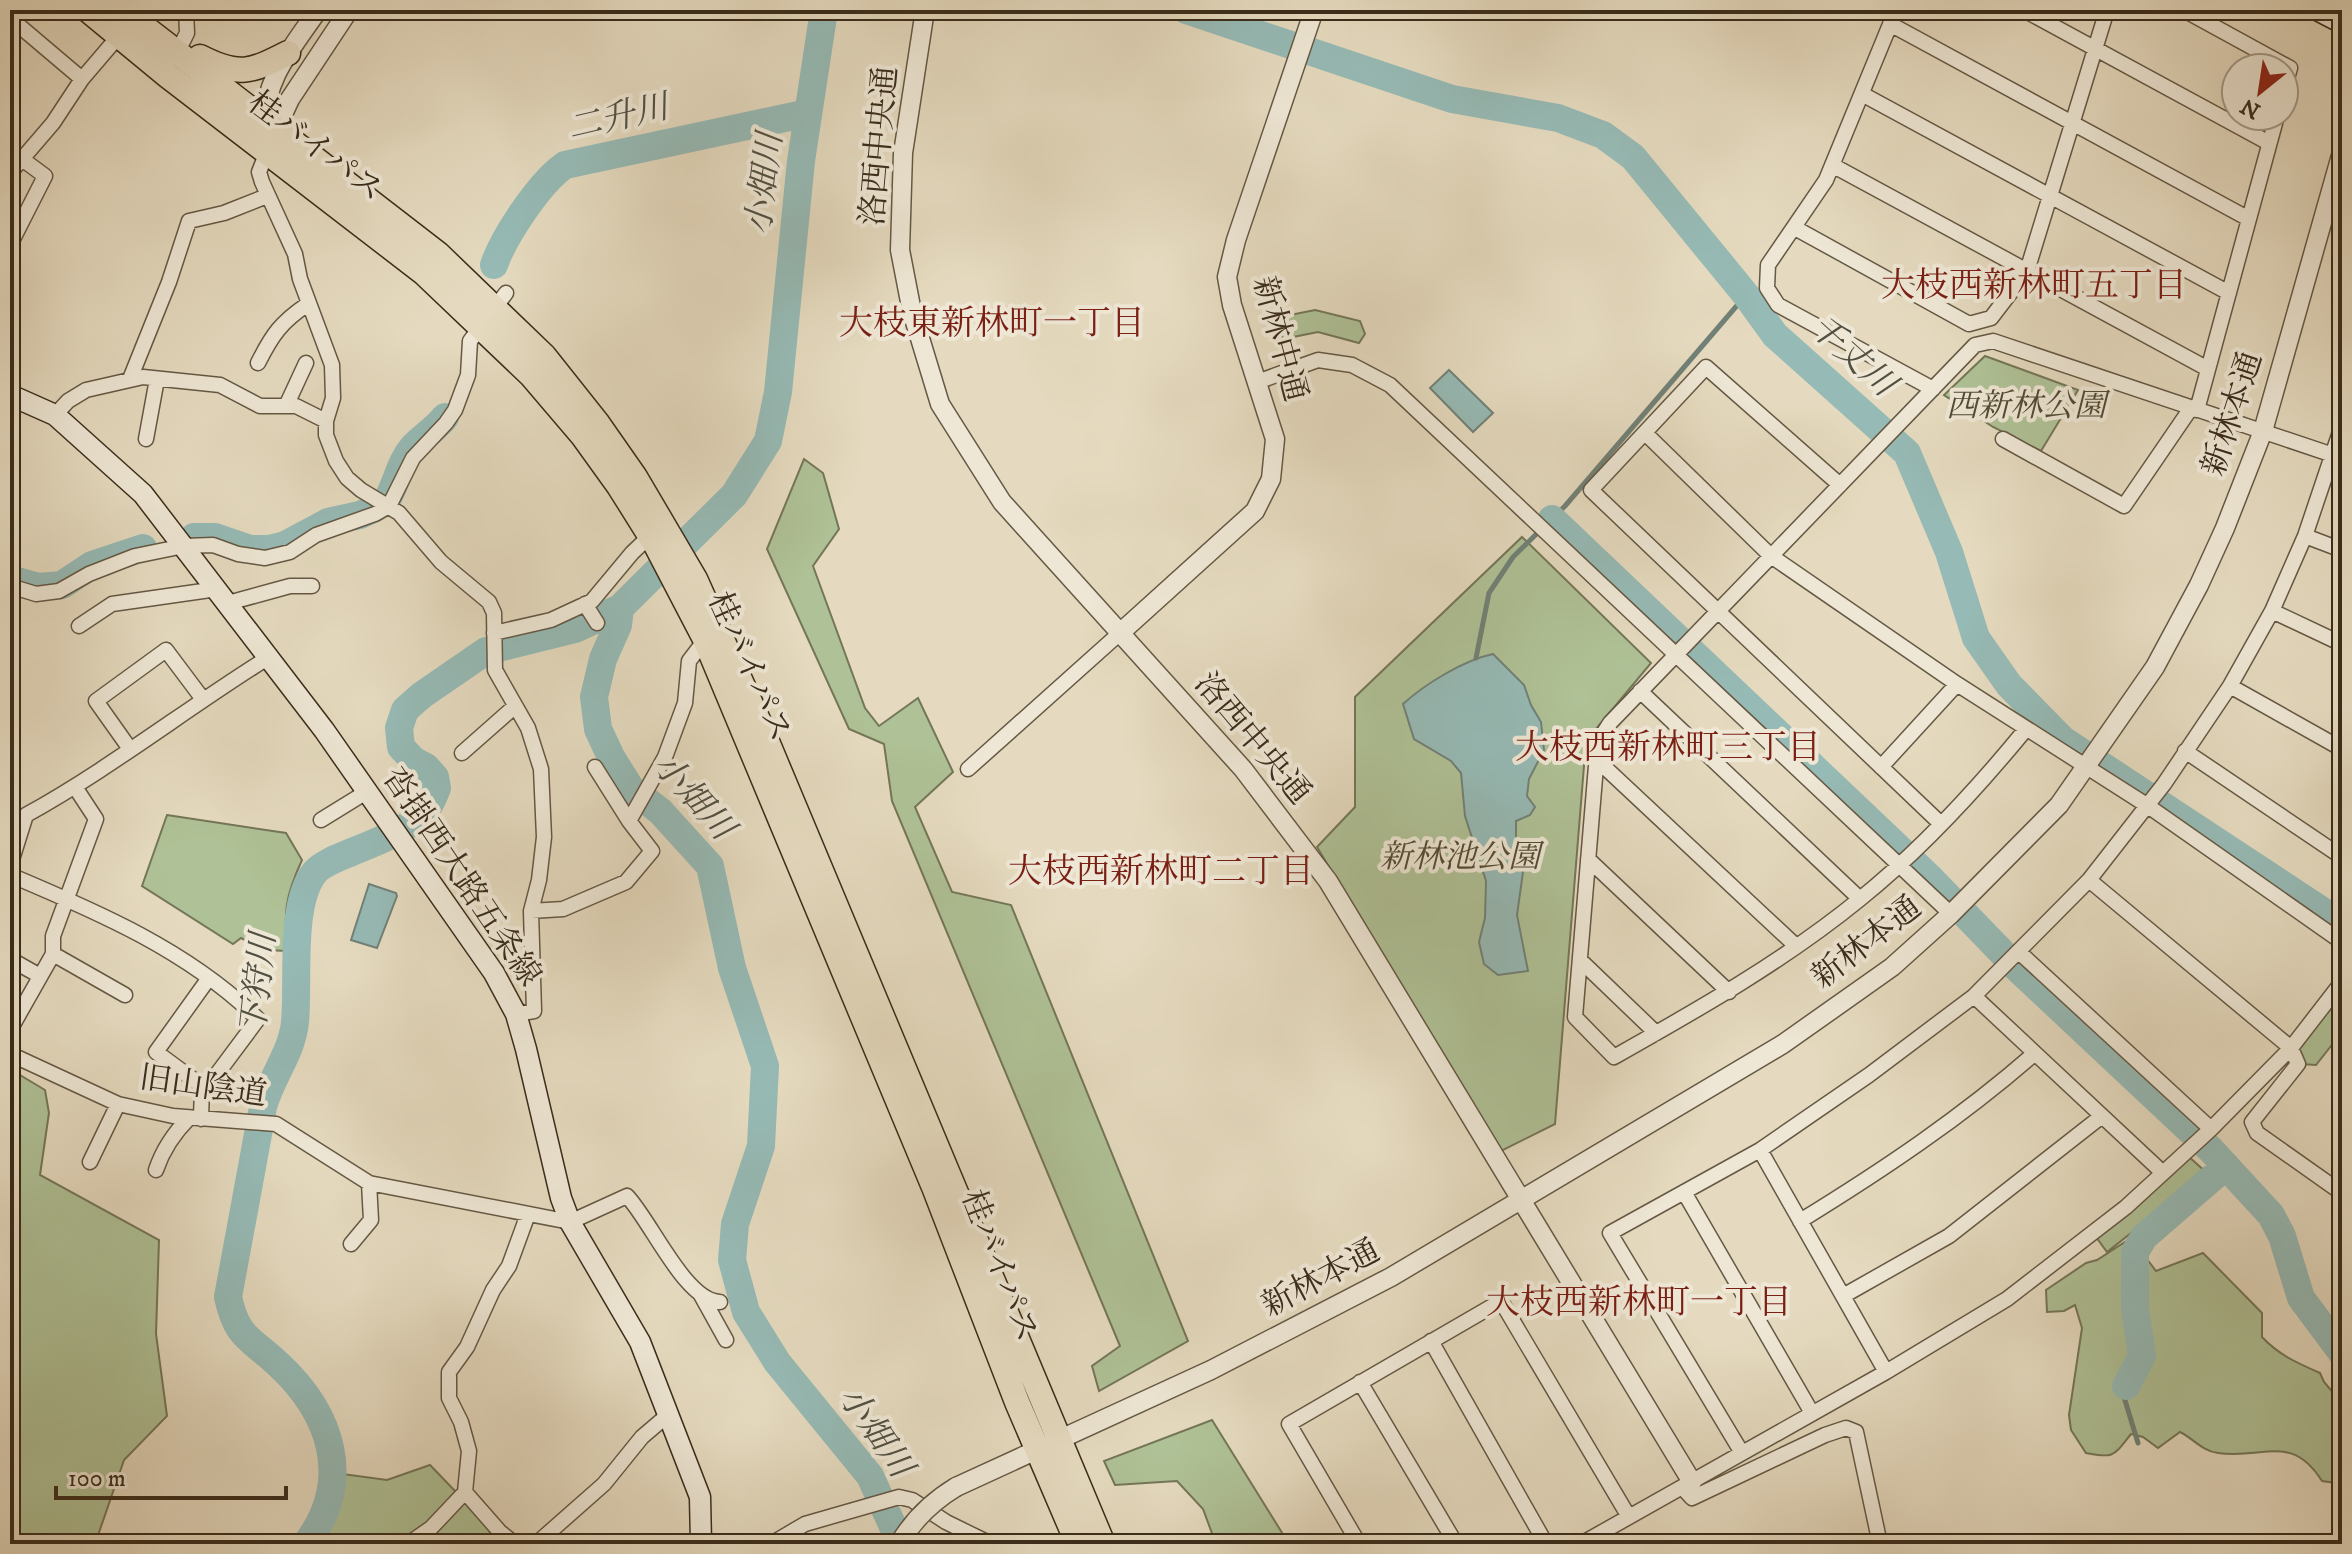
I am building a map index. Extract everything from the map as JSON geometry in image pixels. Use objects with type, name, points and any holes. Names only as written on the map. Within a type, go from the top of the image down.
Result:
[{"type":"highway","name":"桂バイパス","points":[[88,10],[125,17],[154,36],[405,227],[544,356],[598,424],[758,720],[1048,1445],[1078,1544]]},
{"type":"highway","name":"桂バイパス","points":[[125,17],[233,125],[267,152],[393,247],[495,309]]},
{"type":"highway","points":[[154,36],[216,65],[243,72],[253,71],[288,53]]},
{"type":"highway","name":"桂バイパス","points":[[1048,1445],[1103,1544]]},
{"type":"main road","points":[[2317,10],[2342,23]]},
{"type":"main road","name":"沓掛西大路五条線","points":[[10,395],[55,415],[143,494],[368,791],[494,973],[516,1014],[561,1198],[570,1222],[640,1342],[700,1497],[701,1544]]},
{"type":"street","points":[[180,47],[187,33],[186,10]]},
{"type":"street","points":[[318,10],[288,53],[267,91],[270,122],[267,152],[259,172],[295,254],[308,304],[332,365],[333,398],[326,421],[329,448],[347,478],[399,513],[441,562],[489,602],[494,613],[495,670],[528,728],[541,769],[544,837],[539,880],[531,911],[534,1011],[516,1014]]},
{"type":"street","points":[[233,125],[270,122],[290,99],[349,10]]},
{"type":"street","name":"洛西中央通","points":[[925,10],[903,153],[900,250],[912,312],[940,404],[1002,502],[1243,769],[1328,881],[1521,1199],[1687,1484]]},
{"type":"street","name":"新林中通","points":[[1120,633],[1255,511],[1271,479],[1275,439],[1232,305],[1227,277],[1236,240],[1314,10]]},
{"type":"street","points":[[2024,10],[2269,143]]},
{"type":"street","points":[[1795,228],[1969,324],[1991,318],[2027,271],[2107,10]]},
{"type":"street","points":[[2184,10],[2261,52]]},
{"type":"street","points":[[10,173],[53,123],[125,17]]},
{"type":"street","points":[[1933,389],[1778,305],[1767,288],[1768,265],[1826,180],[1893,17],[2072,123],[2249,219]]},
{"type":"street","points":[[10,18],[82,79]]},
{"type":"street","points":[[1862,94],[2229,293]]},
{"type":"street","points":[[2003,439],[2124,506],[2194,409],[2208,369],[2272,132]]},
{"type":"street","name":"新林本通","points":[[899,1544],[908,1528],[937,1499],[956,1487],[1302,1325],[1391,1277],[1783,1044],[1892,967],[1967,899],[2059,805],[2087,768],[2155,667],[2199,585],[2263,431],[2342,152]]},
{"type":"street","points":[[10,245],[45,176],[22,159]]},
{"type":"street","points":[[1832,165],[2208,369]]},
{"type":"street","points":[[130,379],[169,282],[189,221],[224,213],[267,196]]},
{"type":"street","points":[[258,363],[273,334],[287,318],[308,304]]},
{"type":"street","points":[[10,586],[36,594],[59,591],[89,574],[135,556],[184,546],[213,545],[238,554],[265,558],[290,552],[316,535],[375,514],[389,506],[413,458],[455,410],[468,375],[470,341],[495,309]]},
{"type":"street","points":[[2026,729],[1991,772],[1941,824],[1860,899],[1729,992],[1614,1057],[1575,1017],[1598,742],[1610,723],[1640,691],[1975,345],[1993,341],[2337,456]]},
{"type":"street","points":[[1257,382],[1318,360],[1352,365],[1390,385],[1951,914]]},
{"type":"street","points":[[287,404],[306,363]]},
{"type":"street","points":[[1840,485],[1706,367],[1591,490],[1941,824]]},
{"type":"street","points":[[55,415],[68,401],[86,390],[130,379],[157,379],[220,385],[260,406],[296,406],[326,421]]},
{"type":"street","points":[[146,439],[157,379]]},
{"type":"street","points":[[1742,1453],[1610,1233],[1760,1150],[1869,1075],[1974,996],[2089,880],[2164,784],[2230,686],[2272,611],[2337,456],[2342,426]]},
{"type":"street","points":[[1645,433],[1771,556],[1957,684],[2148,806],[2341,940]]},
{"type":"street","points":[[494,637],[587,607],[632,553],[660,534]]},
{"type":"street","points":[[2305,536],[2342,550]]},
{"type":"street","points":[[79,626],[112,604],[312,586]]},
{"type":"street","points":[[99,592],[112,604]]},
{"type":"street","points":[[587,607],[597,623]]},
{"type":"street","points":[[2272,611],[2342,644]]},
{"type":"street","points":[[968,769],[1120,633]]},
{"type":"street","points":[[631,819],[665,757],[685,703],[689,661],[711,634]]},
{"type":"street","points":[[130,749],[96,701],[166,650],[202,698]]},
{"type":"street","points":[[10,866],[26,815],[75,787],[202,698],[269,657]]},
{"type":"street","points":[[1881,767],[1957,684]]},
{"type":"street","points":[[2230,686],[2342,749]]},
{"type":"street","points":[[1640,691],[1860,899]]},
{"type":"street","points":[[462,753],[514,707]]},
{"type":"street","points":[[2185,751],[2342,857]]},
{"type":"street","points":[[1597,760],[1796,946]]},
{"type":"street","points":[[531,911],[563,909],[626,882],[652,851],[595,767]]},
{"type":"street","points":[[10,1030],[53,954],[53,936],[96,819],[75,787]]},
{"type":"street","points":[[321,820],[368,791]]},
{"type":"street","points":[[1588,859],[1729,992]]},
{"type":"street","points":[[10,875],[66,898],[157,944],[228,990],[258,1019],[208,1086],[202,1086],[156,1052],[209,978]]},
{"type":"street","points":[[2089,880],[2291,1048],[2298,1064],[2252,1122],[2257,1133],[2342,1193]]},
{"type":"street","points":[[2019,952],[2211,1129]]},
{"type":"street","points":[[53,954],[125,995]]},
{"type":"street","points":[[10,959],[40,976]]},
{"type":"street","points":[[1580,960],[1656,1033]]},
{"type":"street","points":[[1581,1544],[1886,1372],[2007,1299],[2126,1207],[2211,1129],[2291,1048],[2342,982]]},
{"type":"street","points":[[1974,996],[2162,1172]]},
{"type":"street","points":[[1800,1221],[1866,1180],[1982,1099],[2035,1053]]},
{"type":"street","name":"旧山陰道","points":[[10,1054],[118,1104],[195,1118],[276,1124],[369,1183],[570,1222]]},
{"type":"street","points":[[156,1170],[174,1133],[195,1118],[202,1086]]},
{"type":"street","points":[[90,1162],[118,1104]]},
{"type":"street","points":[[1843,1296],[1949,1236],[2102,1116]]},
{"type":"street","points":[[1760,1150],[1886,1372]]},
{"type":"street","points":[[351,1244],[371,1220],[369,1183]]},
{"type":"street","points":[[1684,1192],[1812,1413]]},
{"type":"street","points":[[570,1222],[627,1196],[641,1210],[686,1283],[714,1302],[720,1302]]},
{"type":"street","points":[[408,1544],[431,1528],[465,1492],[469,1451],[461,1422],[449,1398],[449,1372],[467,1347],[493,1290],[509,1266],[528,1214]]},
{"type":"street","points":[[701,1293],[717,1334]]},
{"type":"street","points":[[1359,1544],[1289,1424],[1501,1301],[1629,1517]]},
{"type":"street","points":[[1431,1341],[1546,1544]]},
{"type":"street","points":[[1360,1382],[1456,1544]]},
{"type":"street","points":[[536,1544],[604,1484],[642,1437],[669,1414]]},
{"type":"street","points":[[1687,1484],[1692,1498],[1846,1428],[1856,1432],[1880,1544]]},
{"type":"street","points":[[465,1492],[500,1532],[515,1544]]},
{"type":"street","points":[[771,1544],[805,1524],[899,1497],[912,1500],[946,1522],[991,1544]]},
{"type":"green space","points":[[1315,310],[1360,321],[1365,334],[1359,343],[1318,332],[1283,339],[1275,318]]},
{"type":"green space","name":"西新林公園","points":[[1985,356],[2078,390],[2041,451],[1993,427],[1944,395]]},
{"type":"green space","points":[[804,459],[823,473],[839,529],[813,566],[865,708],[879,726],[918,698],[953,772],[915,807],[952,892],[1011,905],[1188,1341],[1099,1391],[1092,1366],[1120,1346],[892,801],[884,744],[849,729],[767,549]]},
{"type":"green space","name":"新林池公園","points":[[1522,537],[1651,663],[1586,741],[1555,1124],[1501,1151],[1317,847],[1355,807],[1355,697]]},
{"type":"green space","points":[[167,815],[286,833],[302,860],[287,904],[287,951],[265,950],[241,938],[233,944],[142,886]]},
{"type":"green space","points":[[2342,985],[2342,1032],[2316,1065],[2301,1064],[2294,1048]]},
{"type":"green space","points":[[10,1069],[45,1090],[49,1113],[40,1175],[159,1240],[156,1334],[167,1416],[124,1460],[95,1544],[10,1544]]},
{"type":"green space","points":[[2188,1156],[2207,1173],[2107,1252],[2096,1237]]},
{"type":"green space","points":[[2131,1238],[2156,1271],[2203,1253],[2262,1313],[2262,1337],[2282,1354],[2320,1373],[2342,1403],[2342,1480],[2336,1483],[2322,1481],[2310,1466],[2287,1452],[2212,1452],[2180,1432],[2158,1448],[2143,1437],[2131,1434],[2113,1454],[2086,1453],[2071,1430],[2069,1415],[2082,1328],[2075,1305],[2064,1311],[2047,1312],[2046,1290]]},
{"type":"green space","points":[[1212,1420],[1289,1544],[1216,1544],[1203,1509],[1177,1481],[1115,1485],[1104,1461]]},
{"type":"green space","points":[[430,1465],[506,1544],[302,1544],[343,1474],[387,1480]]},
{"type":"water","points":[[1449,370],[1493,413],[1473,432],[1430,388]]},
{"type":"water","points":[[1493,654],[1524,685],[1541,722],[1544,750],[1529,779],[1527,796],[1535,807],[1530,815],[1516,821],[1516,848],[1523,872],[1517,915],[1528,971],[1498,975],[1484,964],[1479,942],[1485,918],[1486,881],[1465,816],[1461,773],[1451,761],[1414,739],[1403,704],[1445,674]]},
{"type":"water","points":[[369,884],[397,896],[377,948],[351,940]]},
{"type":"waterway","name":"小畑川","points":[[824,10],[801,161],[778,392],[768,441],[734,495],[620,608],[618,625],[603,659],[594,697],[598,729],[631,789],[660,811],[710,866],[732,968],[765,1066],[761,1146],[735,1224],[732,1260],[746,1312],[777,1362],[870,1476],[901,1544]]},
{"type":"waterway","name":"千丈川","points":[[1186,10],[1452,99],[1558,118],[1603,135],[1633,157],[1775,335],[1907,453],[1949,552],[1976,638],[2009,685],[2063,740],[2342,924]]},
{"type":"waterway","name":"二升川","points":[[494,265],[524,210],[565,165],[808,113]]},
{"type":"waterway","points":[[1476,658],[1489,593],[1513,557],[1565,506],[1746,295]]},
{"type":"waterway","name":"二升川","points":[[388,498],[409,453],[445,417]]},
{"type":"waterway","name":"二升川","points":[[194,537],[215,537],[250,549],[269,549],[285,545],[328,522],[360,515],[375,508]]},
{"type":"waterway","points":[[1552,519],[1931,879],[2018,969],[2211,1150],[2271,1215],[2282,1236],[2301,1298],[2342,1353]]},
{"type":"waterway","name":"二升川","points":[[10,579],[38,587],[62,585],[92,565],[143,548]]},
{"type":"waterway","name":"下狩川","points":[[306,1544],[321,1520],[329,1496],[332,1473],[330,1449],[323,1426],[297,1384],[240,1329],[228,1297],[263,1107],[293,1033],[301,903],[307,886],[322,866],[382,840],[419,817],[429,805],[437,788],[435,777],[401,747],[399,728],[405,710],[486,651],[575,629],[620,608]]},
{"type":"waterway","points":[[2126,1386],[2142,1356],[2135,1309],[2135,1252],[2144,1237],[2226,1166]]},
{"type":"waterway","points":[[2126,1386],[2124,1397],[2138,1443]]},
{"type":"district","name":"大枝西新林町五丁目","points":[[2034,286]]},
{"type":"district","name":"大枝東新林町一丁目","points":[[992,324]]},
{"type":"district","name":"大枝西新林町三丁目","points":[[1668,748]]},
{"type":"district","name":"大枝西新林町二丁目","points":[[1161,872]]},
{"type":"district","name":"大枝西新林町一丁目","points":[[1639,1303]]}]
